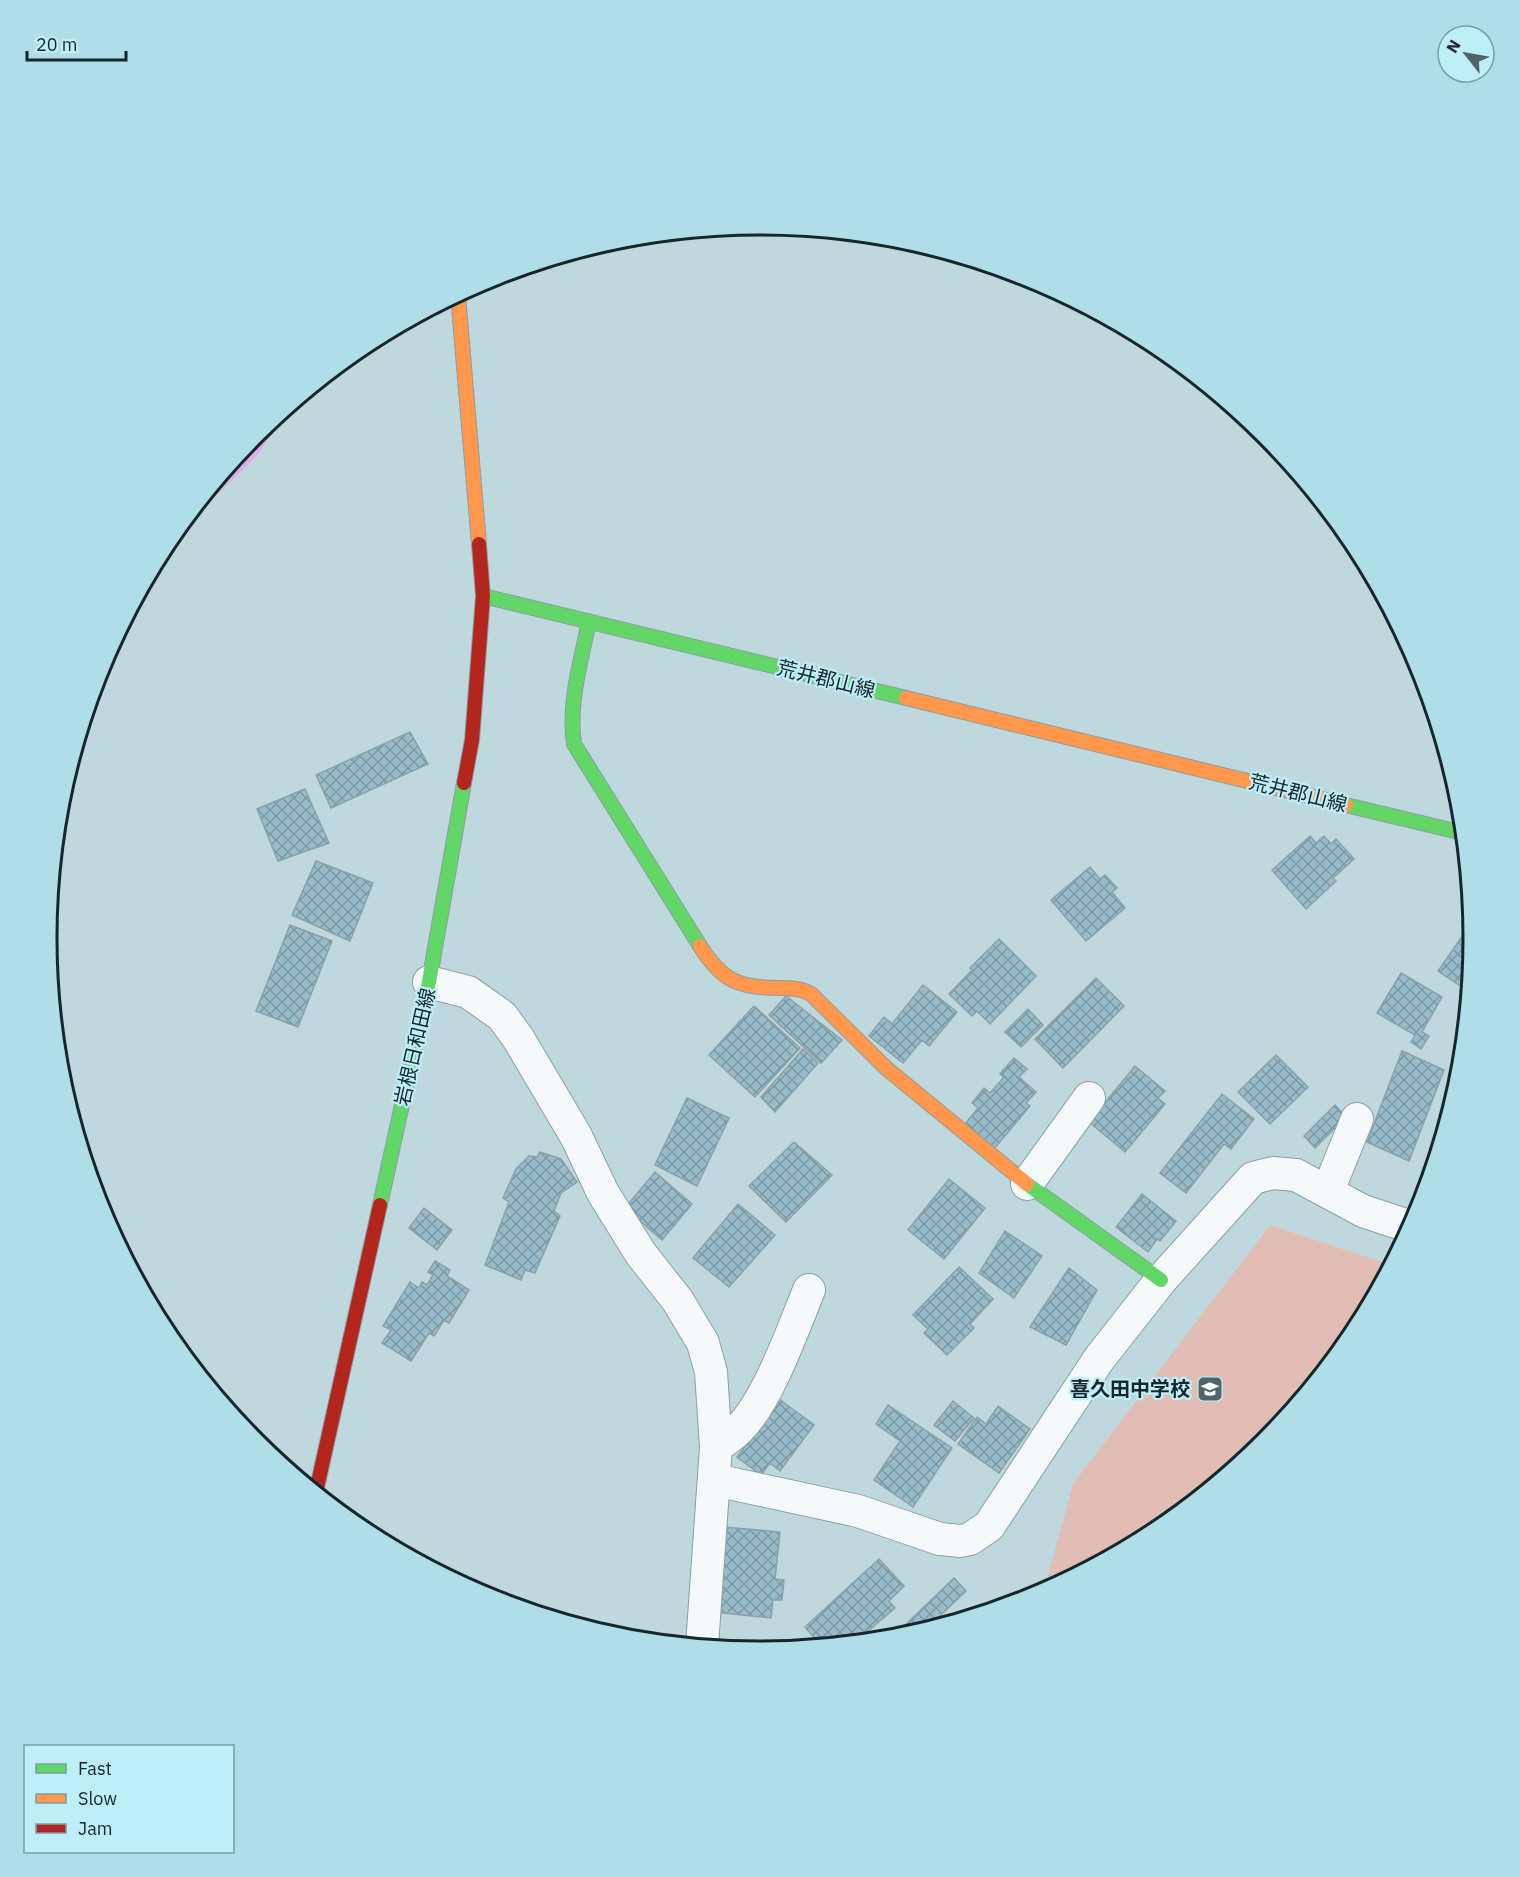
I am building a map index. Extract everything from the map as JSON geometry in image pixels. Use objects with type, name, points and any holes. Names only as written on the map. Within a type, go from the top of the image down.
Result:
[{"type":"main road","points":[[459,304],[483,596]]},
{"type":"main road","name":"荒井郡山線","points":[[483,596],[1454,831]]},
{"type":"main road","name":"岩根日和田線","points":[[318,1484],[429,982],[472,740],[483,596]]},
{"type":"main road","points":[[590,621],[573,712],[574,744],[696,941],[721,975],[749,987],[804,989],[886,1068],[1027,1184],[1161,1280]]},
{"type":"street","points":[[429,982],[468,992],[502,1016],[518,1038],[576,1136],[603,1193],[640,1254],[678,1301],[703,1343],[711,1372],[716,1447],[703,1639]]},
{"type":"street","points":[[1027,1184],[1089,1098]]},
{"type":"street","points":[[1328,1191],[1357,1119]]},
{"type":"street","points":[[715,1480],[858,1511],[940,1539],[961,1541],[970,1539],[989,1526],[1099,1359],[1161,1280],[1252,1178],[1284,1173],[1296,1175],[1364,1211],[1402,1224]]},
{"type":"street","points":[[716,1447],[739,1430],[762,1396],[809,1290]]},
{"type":"shaded area","name":"喜久田中学校","points":[[1270,1225],[1384,1263],[1345,1329],[1318,1366],[1257,1436],[1224,1467],[1151,1523],[1112,1547],[1051,1578],[1048,1576],[1073,1484]]},
{"type":"building","points":[[410,732],[428,764],[331,808],[316,775]]},
{"type":"building","points":[[305,789],[329,843],[278,861],[257,809]]},
{"type":"building","points":[[1310,836],[1316,843],[1324,836],[1331,844],[1336,839],[1354,859],[1333,878],[1336,881],[1306,909],[1272,870]]},
{"type":"building","points":[[316,861],[373,883],[350,941],[292,915]]},
{"type":"building","points":[[1090,867],[1100,879],[1105,875],[1117,888],[1112,892],[1125,908],[1086,941],[1051,900]]},
{"type":"building","points":[[290,925],[332,941],[298,1027],[256,1011]]},
{"type":"building","points":[[1463,935],[1461,986],[1438,971]]},
{"type":"building","points":[[999,939],[1036,976],[990,1024],[977,1011],[972,1016],[949,994],[972,970],[970,968]]},
{"type":"building","points":[[1401,973],[1442,997],[1422,1032],[1429,1036],[1421,1049],[1411,1042],[1415,1035],[1377,1013]]},
{"type":"building","points":[[1096,978],[1124,1006],[1063,1068],[1035,1039]]},
{"type":"building","points":[[923,985],[957,1012],[929,1046],[922,1040],[903,1063],[869,1036],[884,1017],[892,1024]]},
{"type":"building","points":[[786,996],[842,1040],[821,1063],[769,1015]]},
{"type":"building","points":[[754,1006],[800,1048],[755,1097],[709,1055]]},
{"type":"building","points":[[1028,1009],[1043,1025],[1021,1047],[1005,1032]]},
{"type":"building","points":[[803,1049],[818,1063],[775,1112],[761,1097]]},
{"type":"building","points":[[1402,1051],[1444,1070],[1409,1161],[1367,1142]]},
{"type":"building","points":[[1276,1055],[1308,1087],[1270,1124],[1238,1092]]},
{"type":"building","points":[[1014,1058],[1027,1069],[1019,1077],[1036,1092],[1026,1103],[1030,1106],[994,1149],[965,1124],[978,1108],[972,1103],[984,1088],[990,1093],[1004,1077],[1000,1074]]},
{"type":"building","points":[[1135,1066],[1165,1091],[1158,1098],[1165,1104],[1125,1152],[1089,1122]]},
{"type":"building","points":[[1222,1094],[1254,1119],[1231,1149],[1224,1144],[1186,1193],[1160,1173]]},
{"type":"building","points":[[687,1098],[729,1118],[697,1186],[655,1165]]},
{"type":"building","points":[[1335,1105],[1346,1117],[1315,1148],[1304,1136]]},
{"type":"building","points":[[794,1142],[832,1175],[786,1222],[749,1186]]},
{"type":"building","points":[[540,1152],[561,1159],[577,1182],[561,1193],[554,1211],[560,1216],[535,1273],[525,1270],[521,1280],[485,1265],[509,1202],[503,1198],[516,1169],[529,1156],[537,1157]]},
{"type":"building","points":[[655,1172],[692,1204],[662,1240],[625,1208]]},
{"type":"building","points":[[949,1179],[985,1208],[944,1259],[908,1230]]},
{"type":"building","points":[[1142,1194],[1176,1221],[1160,1241],[1157,1239],[1148,1252],[1116,1227]]},
{"type":"building","points":[[738,1204],[775,1235],[729,1287],[693,1258]]},
{"type":"building","points":[[424,1208],[452,1230],[437,1250],[409,1228]]},
{"type":"building","points":[[1005,1231],[1042,1256],[1014,1298],[979,1273]]},
{"type":"building","points":[[435,1261],[450,1270],[447,1276],[469,1290],[449,1323],[444,1320],[434,1336],[429,1333],[411,1361],[382,1343],[391,1330],[383,1326],[410,1282],[419,1288],[422,1282],[427,1285],[433,1275],[428,1272]]},
{"type":"building","points":[[959,1267],[993,1299],[970,1324],[974,1328],[947,1355],[924,1333],[928,1329],[913,1315]]},
{"type":"building","points":[[1069,1268],[1097,1290],[1066,1345],[1030,1327]]},
{"type":"building","points":[[779,1399],[814,1425],[780,1471],[770,1463],[761,1475],[737,1457]]},
{"type":"building","points":[[953,1401],[974,1418],[955,1441],[934,1425]]},
{"type":"building","points":[[888,1405],[952,1448],[913,1507],[874,1480],[900,1441],[876,1424]]},
{"type":"building","points":[[998,1406],[1030,1429],[999,1473],[958,1444],[977,1417],[986,1424]]},
{"type":"building","points":[[723,1527],[780,1532],[775,1579],[784,1580],[782,1600],[773,1600],[771,1618],[714,1612]]},
{"type":"building","points":[[879,1559],[904,1586],[889,1601],[895,1608],[866,1633],[815,1639],[805,1627]]},
{"type":"building","points":[[954,1578],[966,1591],[936,1619],[904,1627]]},
{"type":"waterway","points":[[238,468],[254,451]]},
{"type":"traffic: fast","points":[[483,596],[906,698]]},
{"type":"traffic: fast","points":[[589,621],[574,697],[574,744],[700,946]]},
{"type":"traffic: fast","points":[[380,1205],[429,982],[464,783]]},
{"type":"traffic: fast","points":[[1346,805],[1454,831]]},
{"type":"traffic: fast","points":[[1027,1184],[1161,1280]]},
{"type":"traffic: slow","points":[[459,304],[479,544]]},
{"type":"traffic: slow","points":[[906,698],[1346,805]]},
{"type":"traffic: slow","points":[[700,946],[724,975],[742,984],[765,988],[795,989],[811,994],[886,1068],[1027,1184]]},
{"type":"traffic: jam","points":[[464,783],[472,740],[483,596],[479,544]]},
{"type":"traffic: jam","points":[[318,1484],[380,1205]]},
{"type":"place","name":"喜久田中学校","points":[[1210,1389]]}]
